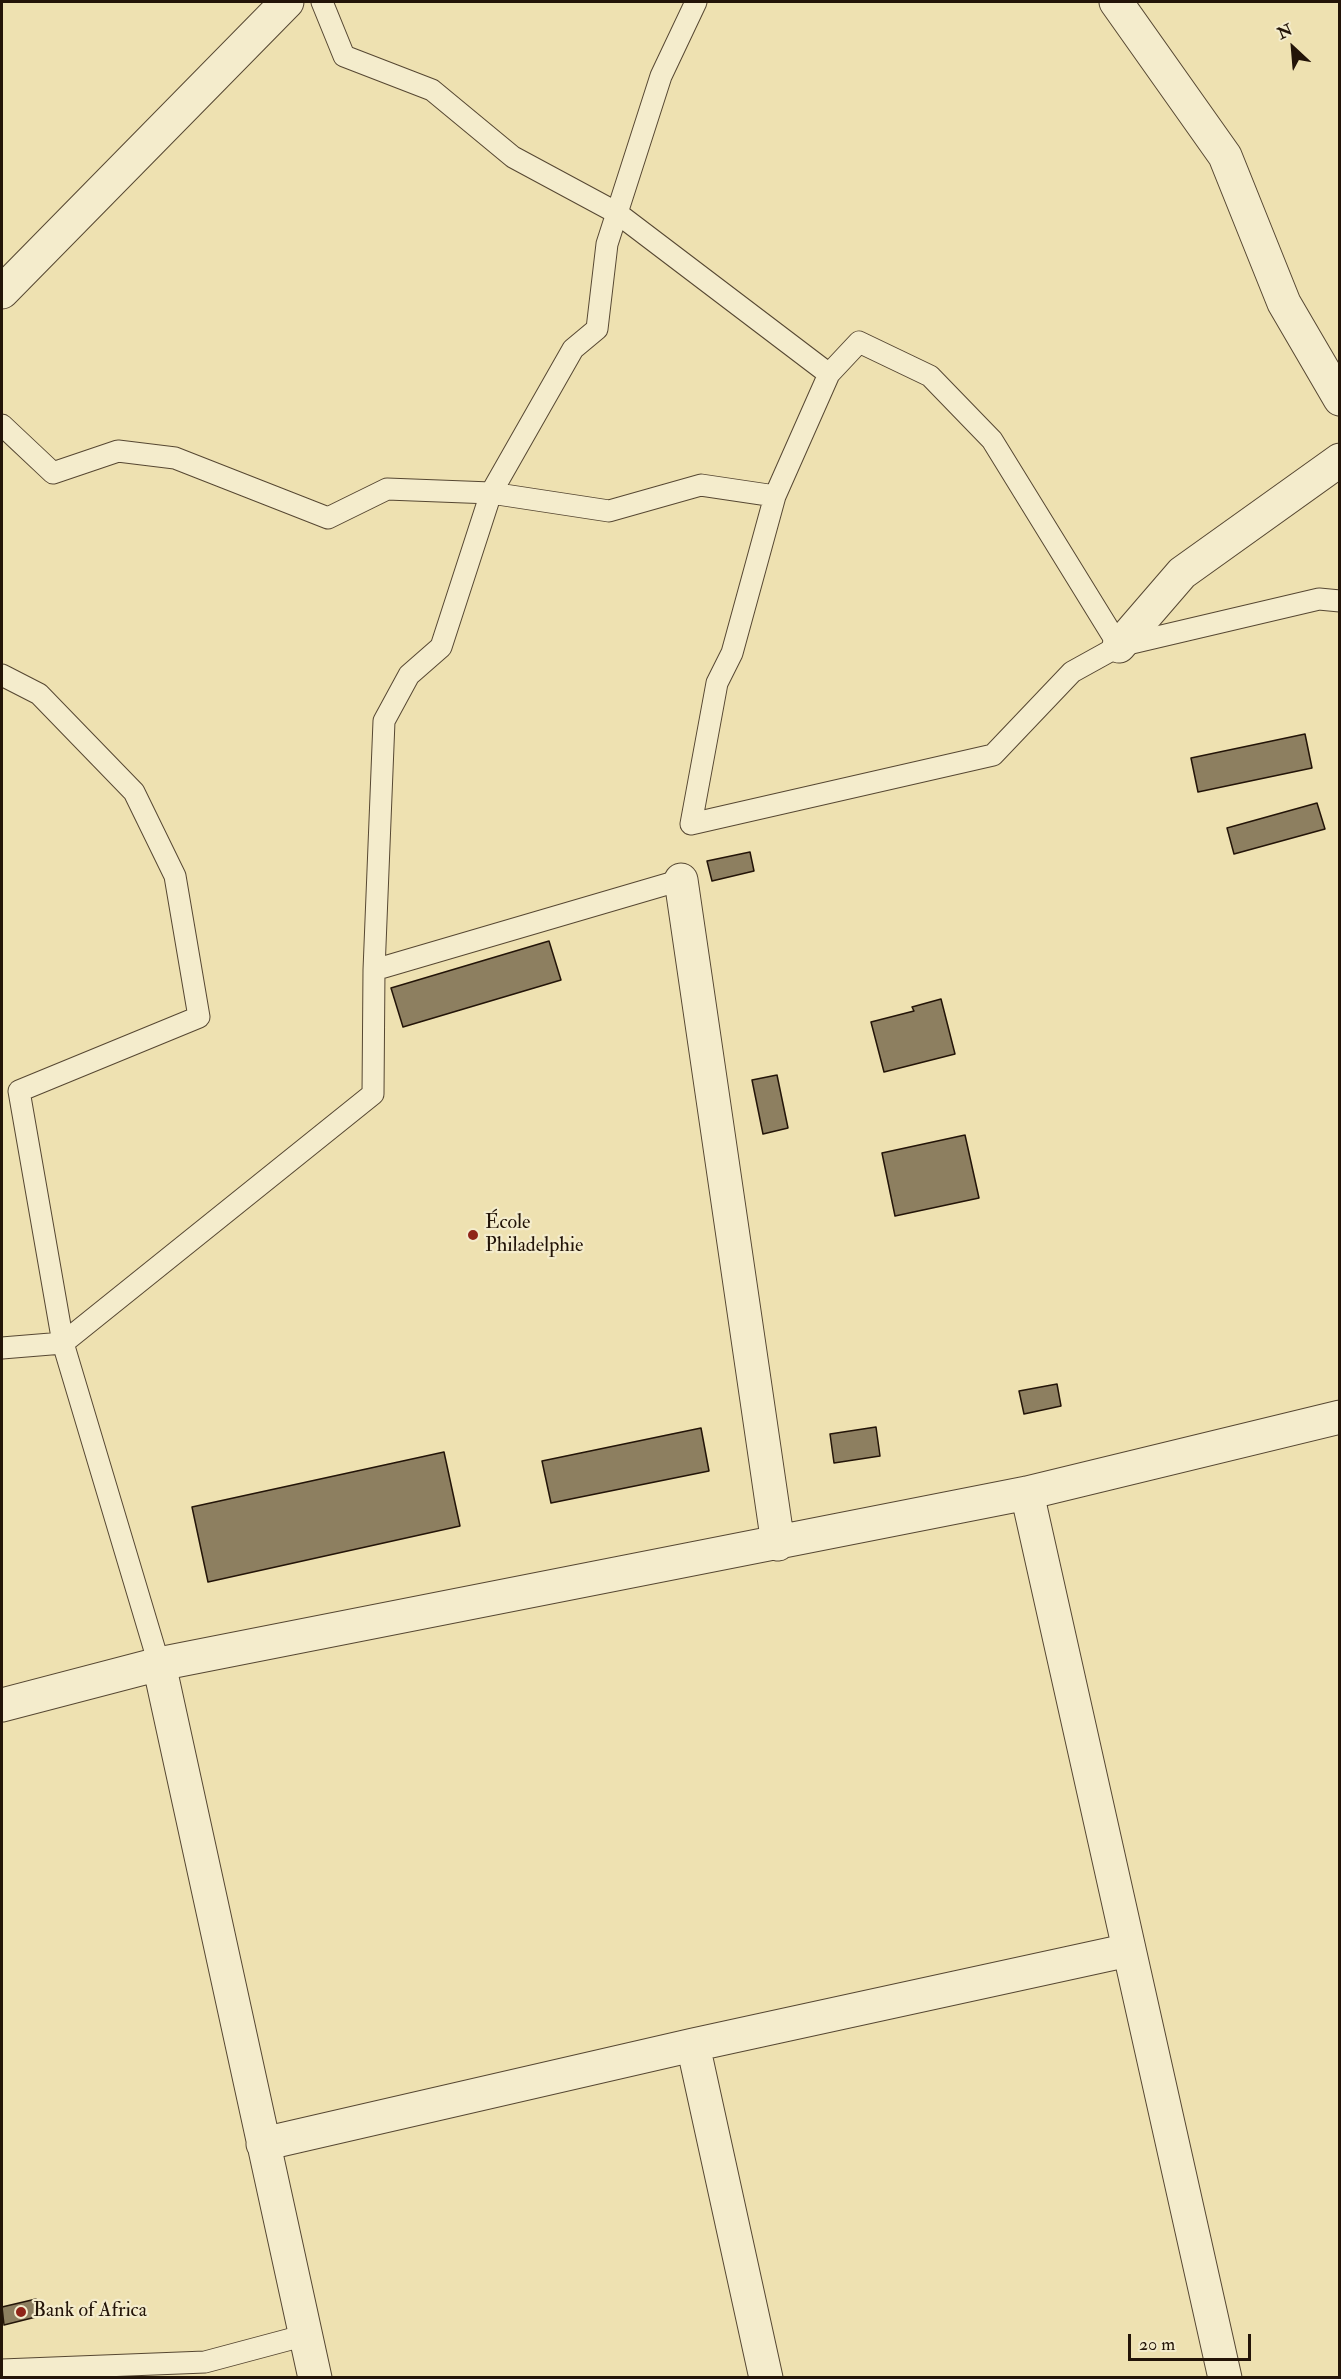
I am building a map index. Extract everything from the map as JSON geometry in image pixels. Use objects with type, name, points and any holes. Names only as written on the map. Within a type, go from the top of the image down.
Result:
[{"type":"street","points":[[2,292],[287,2]]},
{"type":"street","points":[[1116,2],[1225,156],[1284,303],[1340,399]]},
{"type":"street","points":[[1119,646],[1182,573],[1340,460]]},
{"type":"street","points":[[681,880],[778,1544]]},
{"type":"street","points":[[2,1705],[159,1665],[1027,1493],[1340,1417]]},
{"type":"street","points":[[1027,1493],[1225,2378]]},
{"type":"street","points":[[159,1665],[315,2378]]},
{"type":"street","points":[[263,2144],[693,2045],[1129,1950]]},
{"type":"street","points":[[693,2045],[766,2378]]},
{"type":"lane","points":[[322,2],[344,56],[432,90],[513,157],[617,213],[829,374]]},
{"type":"lane","points":[[2,1348],[63,1343],[373,1094],[374,970],[384,721],[409,675],[441,647],[491,493],[573,349],[597,329],[608,244],[617,213],[661,76],[696,2]]},
{"type":"lane","points":[[1119,646],[992,440],[930,376],[859,342],[829,374],[775,496],[732,653],[717,683],[691,824],[993,755],[1072,672],[1119,646],[1319,599],[1340,601]]},
{"type":"lane","points":[[2,425],[53,473],[118,451],[175,458],[328,518],[387,489],[491,493],[609,511],[701,485],[775,496]]},
{"type":"lane","points":[[2,675],[39,694],[134,792],[175,876],[199,1017],[10,1085],[63,1343],[159,1665]]},
{"type":"lane","points":[[374,970],[681,880]]},
{"type":"lane","points":[[2,2370],[205,2362],[306,2335]]},
{"type":"building","points":[[1305,734],[1312,768],[1198,792],[1191,758]]},
{"type":"building","points":[[1317,803],[1325,829],[1234,854],[1227,828]]},
{"type":"building","points":[[750,852],[754,871],[712,881],[707,861]]},
{"type":"building","points":[[549,941],[561,980],[403,1027],[391,988]]},
{"type":"building","points":[[941,999],[955,1054],[884,1072],[871,1022],[914,1011],[912,1007]]},
{"type":"building","points":[[777,1075],[788,1128],[763,1134],[752,1080]]},
{"type":"building","points":[[965,1135],[979,1198],[895,1216],[882,1153]]},
{"type":"building","points":[[1057,1384],[1061,1406],[1024,1414],[1019,1391]]},
{"type":"building","points":[[876,1427],[880,1456],[834,1463],[830,1434]]},
{"type":"building","points":[[701,1428],[709,1471],[551,1503],[542,1461]]},
{"type":"building","points":[[444,1452],[460,1526],[208,1582],[192,1507]]},
{"type":"building","points":[[36,2299],[40,2316],[4,2325],[2,2307]]},
{"type":"place","name":"École Philadelphie","points":[[473,1235]]},
{"type":"place","name":"Bank of Africa","points":[[21,2312]]}]
